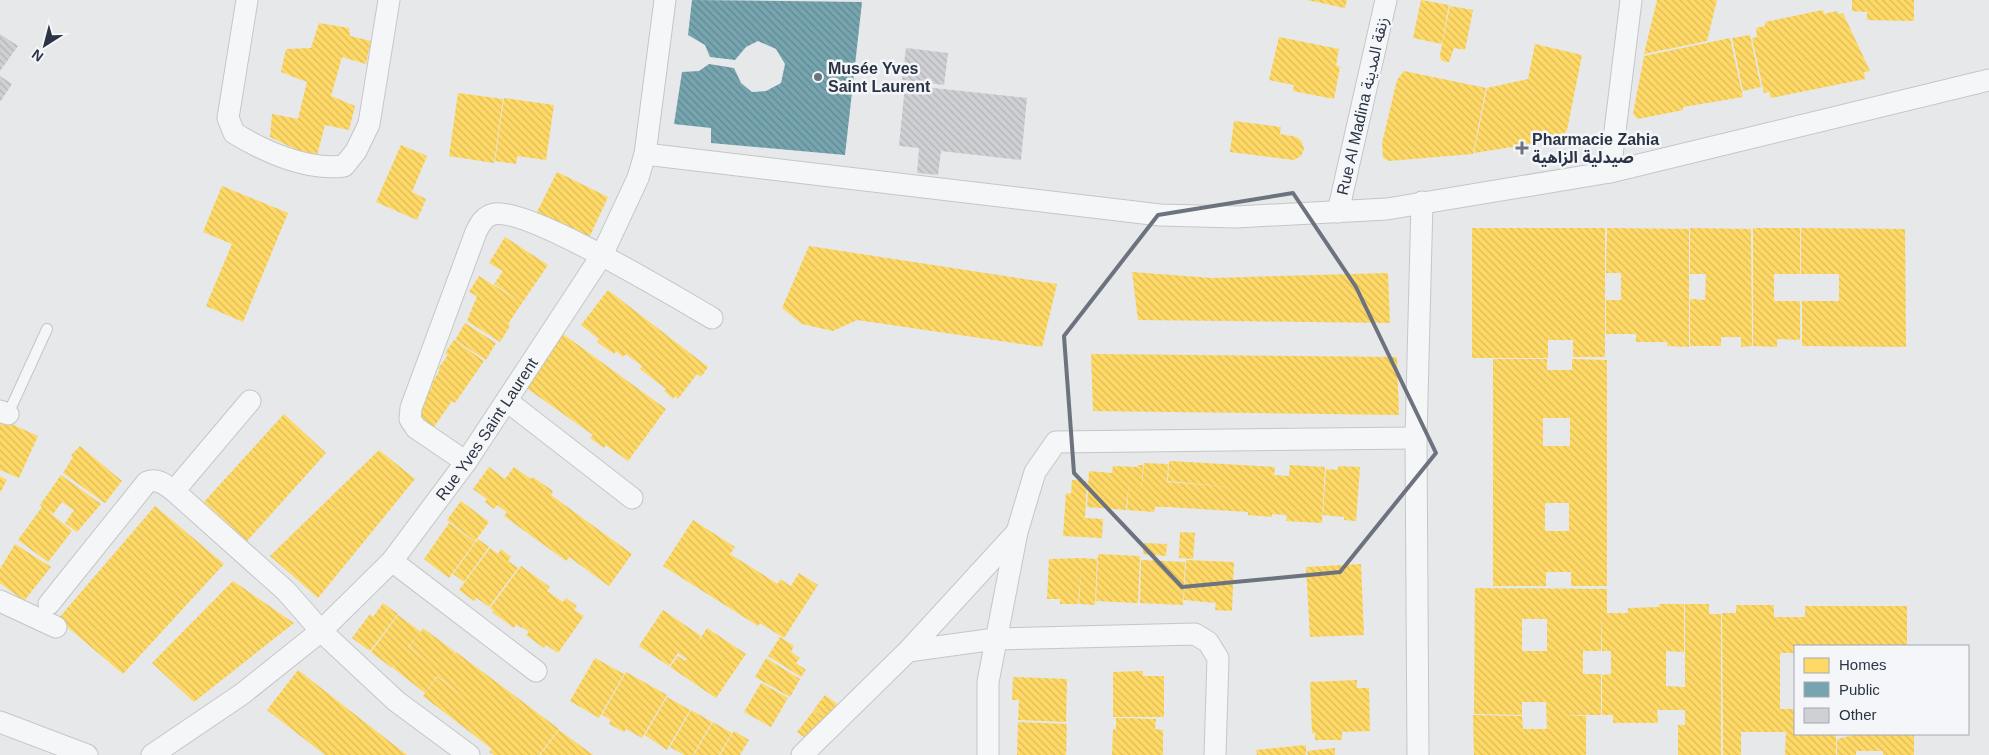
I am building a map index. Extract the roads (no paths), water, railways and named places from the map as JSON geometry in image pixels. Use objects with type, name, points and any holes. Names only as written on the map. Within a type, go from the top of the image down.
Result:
[{"type":"street","points":[[247,0],[228,118],[234,133],[278,155],[328,168],[344,166],[356,151],[369,124],[389,0]]},
{"type":"street","name":"Rue Yves Saint Laurent","points":[[152,755],[242,694],[321,631],[392,561],[466,462],[602,256],[638,178],[645,154],[665,0]]},
{"type":"street","name":"Rue Al Madina زنقة المدينة","points":[[1338,212],[1386,0]]},
{"type":"street","points":[[1610,172],[1631,0]]},
{"type":"street","points":[[645,154],[1160,215],[1236,217],[1338,212],[1387,209],[1610,172],[1989,80]]},
{"type":"street","points":[[1418,755],[1416,438],[1422,202]]},
{"type":"street","points":[[466,462],[416,428],[410,419],[418,389],[476,232],[484,218],[494,214],[516,216],[602,256],[712,318]]},
{"type":"street","points":[[174,491],[250,401]]},
{"type":"street","points":[[507,401],[632,498]]},
{"type":"street","points":[[988,755],[988,682],[1017,532],[1035,472],[1056,442],[1416,438]]},
{"type":"street","points":[[49,604],[147,482],[159,481],[174,491],[286,591],[321,631],[396,701],[469,755]]},
{"type":"street","points":[[802,755],[908,651],[1017,532]]},
{"type":"street","points":[[392,561],[536,671]]},
{"type":"street","points":[[0,601],[56,627]]},
{"type":"street","points":[[908,651],[995,640],[1195,634],[1208,642],[1218,658],[1215,755]]},
{"type":"street","points":[[0,722],[87,755]]},
{"type":"lane","points":[[4,412],[47,329]]},
{"type":"place","name":"Musée Yves Saint Laurent","points":[[818,77]]},
{"type":"place","name":"Pharmacie Zahia صيدلية الزاهية","points":[[1522,148]]}]
